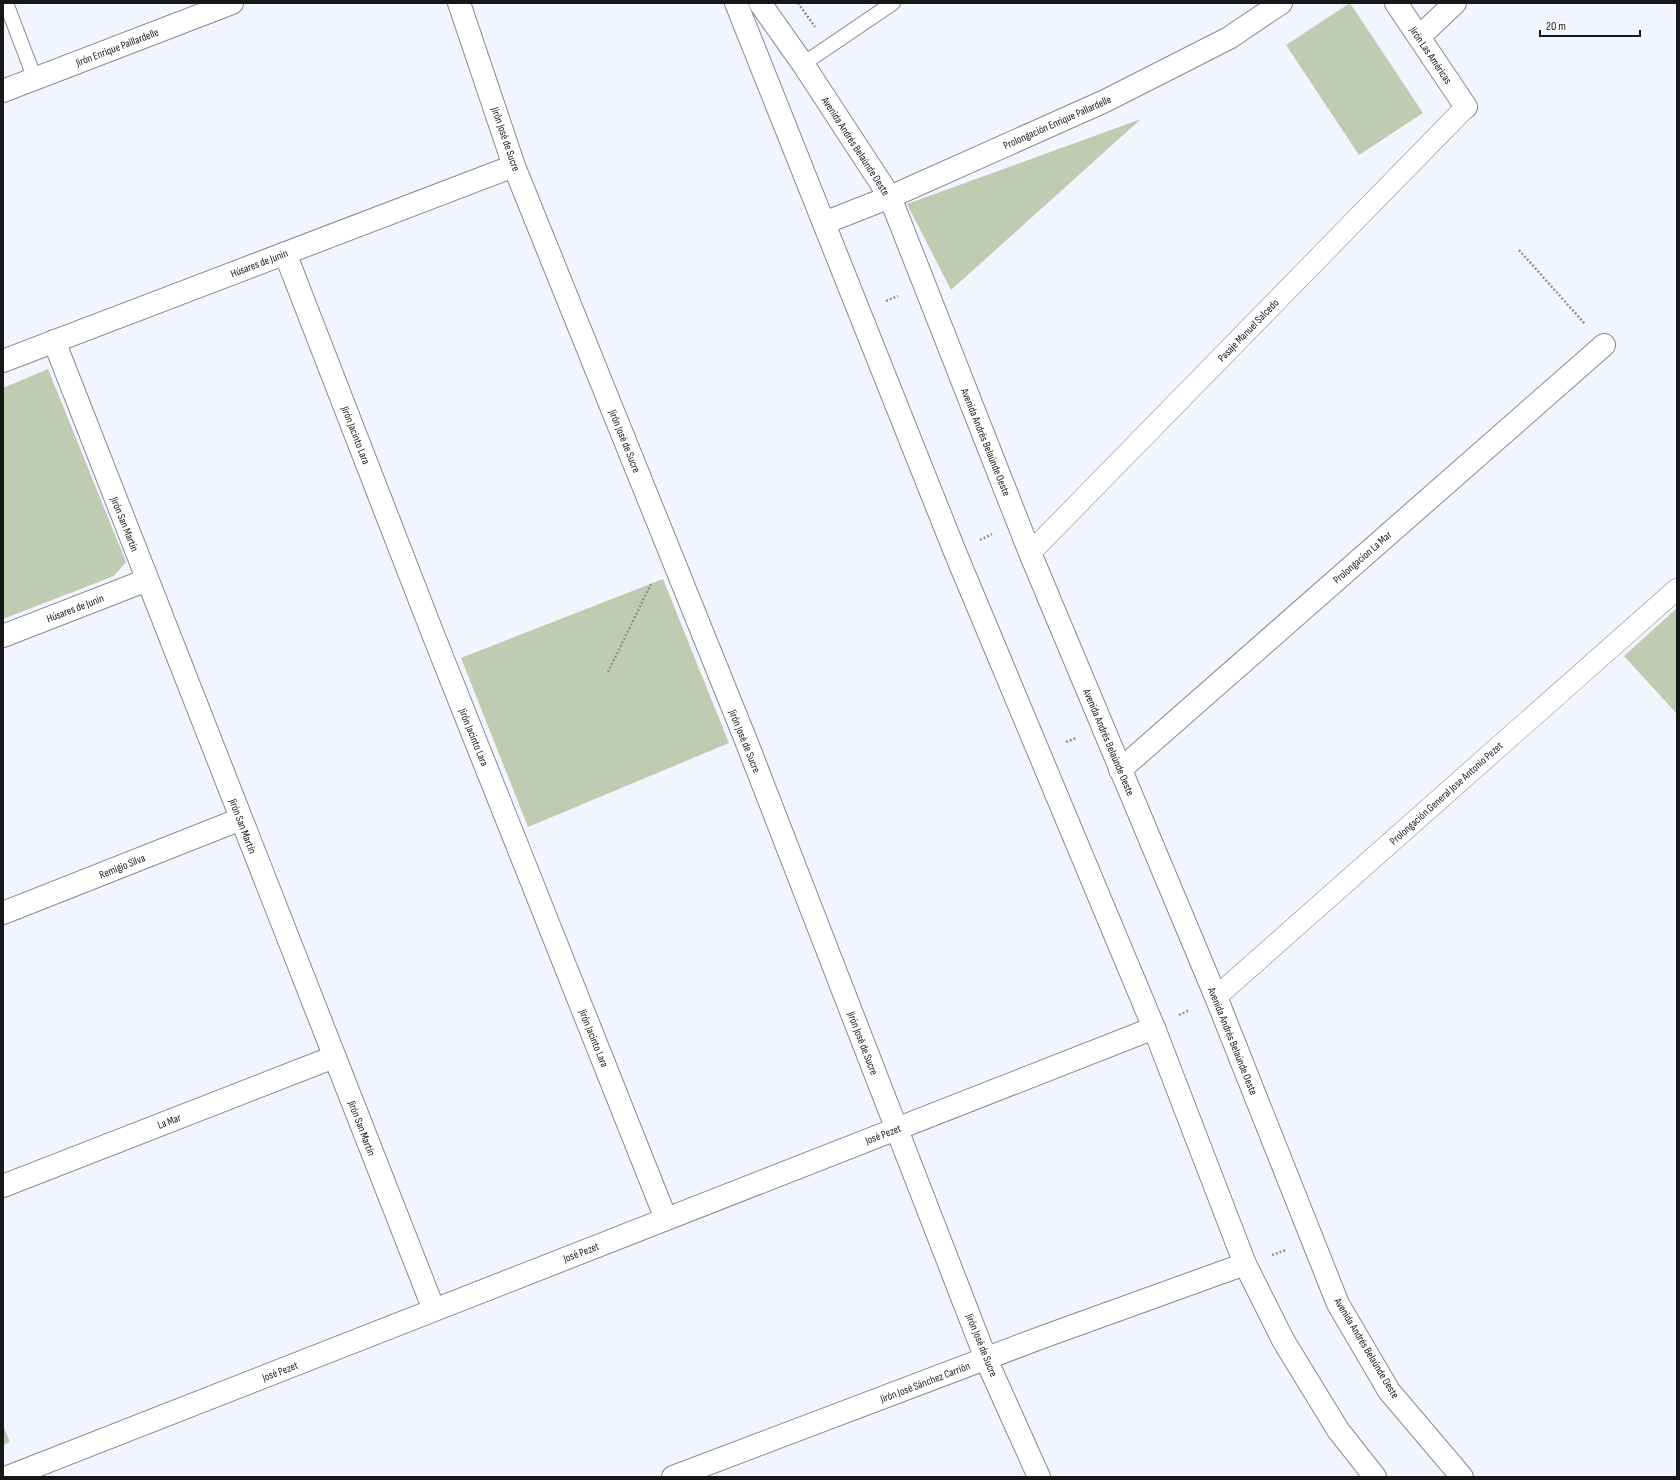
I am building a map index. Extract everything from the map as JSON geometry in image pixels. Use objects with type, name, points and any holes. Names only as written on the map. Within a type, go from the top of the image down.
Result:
[{"type":"street","name":"Jirón Enrique Paillardelle","points":[[3,91],[232,3]]},
{"type":"street","name":"Jirón José de Sucre","points":[[459,3],[514,166],[745,738],[986,1359],[1039,1477]]},
{"type":"street","points":[[736,3],[955,552],[1154,1028],[1245,1264],[1287,1346],[1338,1430],[1375,1477]]},
{"type":"street","name":"Avenida Andrés Belaúnde Oeste","points":[[760,3],[803,64],[890,197],[1030,553],[1216,997],[1338,1304],[1390,1391],[1462,1477]]},
{"type":"street","name":"Prolongación Enrique Pallardelle","points":[[824,222],[890,197],[1105,101],[1229,38],[1281,3]]},
{"type":"street","name":"Jirón Las Américas","points":[[1396,3],[1466,107]]},
{"type":"street","points":[[1419,37],[1455,3]]},
{"type":"street","name":"Pasaje Manuel Salcedo","points":[[1030,553],[1466,107]]},
{"type":"street","name":"Húsares de Junín","points":[[3,361],[514,166]]},
{"type":"street","name":"Jirón Jacinto Lara","points":[[285,253],[431,629],[666,1219]]},
{"type":"street","name":"Jirón San Martín","points":[[54,342],[434,1310]]},
{"type":"street","name":"Prolongacíon La Mar","points":[[1120,770],[1604,345]]},
{"type":"street","name":"Húsares de Junín","points":[[3,636],[147,580]]},
{"type":"street","name":"Prolongación General Jose Antonio Pezet","points":[[1216,997],[1677,589]]},
{"type":"street","name":"Remigio Silva","points":[[3,912],[241,819]]},
{"type":"street","name":"José Pezet","points":[[8,1477],[1154,1028]]},
{"type":"street","name":"La Mar","points":[[3,1186],[334,1057]]},
{"type":"street","name":"Jirón José Sánchez Carrión","points":[[673,1477],[986,1359],[1245,1264]]},
{"type":"lane","points":[[6,3],[35,79]]},
{"type":"lane","points":[[803,64],[893,3]]},
{"type":"path","points":[[1519,250],[1604,345]]},
{"type":"path","points":[[860,314],[924,283]]},
{"type":"path","points":[[955,552],[1018,521]]},
{"type":"path","points":[[608,672],[668,549]]},
{"type":"path","points":[[1040,754],[1102,726]]},
{"type":"path","points":[[1154,1028],[1216,997]]},
{"type":"path","points":[[1245,1264],[1314,1241]]},
{"type":"green space","points":[[1350,3],[1423,113],[1359,155],[1286,45]]},
{"type":"green space","points":[[1141,119],[951,290],[907,204]]},
{"type":"green space","points":[[48,369],[126,562],[114,576],[3,619],[3,388]]},
{"type":"green space","points":[[663,579],[729,743],[528,827],[461,658]]},
{"type":"green space","points":[[1677,608],[1677,714],[1624,656]]},
{"type":"green space","points":[[3,1425],[10,1442],[3,1445]]}]
